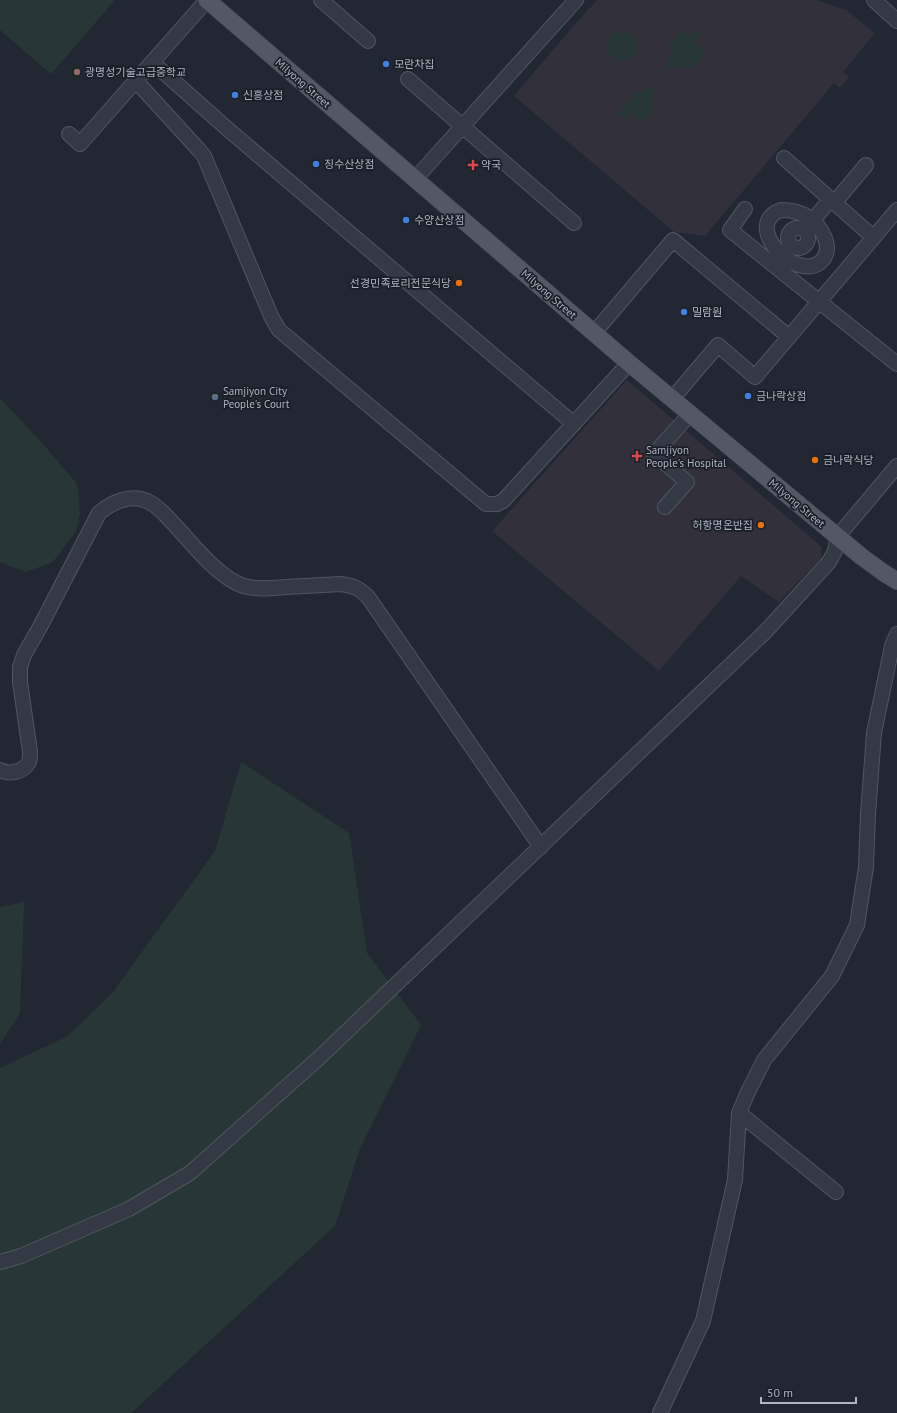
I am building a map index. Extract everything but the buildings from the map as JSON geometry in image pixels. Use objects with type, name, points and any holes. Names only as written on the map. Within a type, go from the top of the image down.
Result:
[{"type":"main road","name":"Milyong Street","points":[[207,0],[629,363],[838,536],[884,573],[897,581]]},
{"type":"street","points":[[69,134],[80,144],[207,0]]},
{"type":"street","points":[[321,0],[368,41]]},
{"type":"street","points":[[415,179],[576,0]]},
{"type":"street","points":[[874,0],[897,21]]},
{"type":"street","points":[[152,62],[231,132],[574,424]]},
{"type":"street","points":[[408,79],[574,223]]},
{"type":"street","points":[[136,81],[204,156],[271,316],[279,330],[486,504],[497,504],[503,501],[629,363]]},
{"type":"street","points":[[784,158],[873,237]]},
{"type":"street","points":[[783,256],[789,233],[796,228],[801,228],[808,225],[866,165]]},
{"type":"street","points":[[745,209],[730,230],[795,263],[813,266],[823,259],[827,248],[826,242],[819,228],[808,225]]},
{"type":"street","points":[[808,225],[803,214],[788,210],[776,212],[771,216],[767,227],[774,248],[783,256],[819,302],[897,364]]},
{"type":"street","points":[[672,399],[718,346],[755,377],[897,210]]},
{"type":"street","points":[[594,333],[673,240],[789,337]]},
{"type":"street","points":[[665,507],[687,482],[654,454],[690,414]]},
{"type":"street","points":[[0,1262],[21,1256],[129,1209],[190,1173],[320,1057],[765,632],[828,562],[835,551],[838,536],[897,466]]},
{"type":"street","points":[[0,770],[5,773],[14,772],[22,768],[28,762],[30,752],[20,682],[20,667],[24,656],[42,625],[99,513],[108,506],[121,500],[135,499],[148,501],[162,511],[217,569],[231,580],[243,586],[263,588],[341,584],[360,589],[368,598],[541,847]]},
{"type":"street","points":[[660,1413],[703,1321],[735,1180],[739,1113],[746,1094],[764,1060],[832,976],[857,925],[866,867],[874,733],[892,646],[897,634]]},
{"type":"street","points":[[739,1113],[836,1192]]},
{"type":"shaded area","points":[[0,0],[114,1],[51,74],[0,30]]},
{"type":"shaded area","points":[[597,0],[817,0],[846,10],[875,33],[843,72],[849,77],[840,88],[834,83],[705,236],[674,232],[514,96]]},
{"type":"shaded area","points":[[622,31],[633,35],[637,46],[633,57],[622,61],[611,57],[607,46],[611,35]]},
{"type":"shaded area","points":[[681,31],[688,34],[697,31],[700,33],[693,42],[705,53],[693,67],[670,68],[667,65],[671,56],[671,52],[668,47]]},
{"type":"shaded area","points":[[650,85],[653,88],[654,111],[643,123],[631,113],[625,119],[618,113],[633,95],[633,91],[641,92]]},
{"type":"shaded area","name":"Samjiyon People's Hospital","points":[[627,380],[822,547],[821,558],[779,602],[741,576],[659,671],[492,531]]},
{"type":"shaded area","points":[[0,398],[43,444],[77,484],[80,514],[76,531],[53,562],[26,572],[0,562]]},
{"type":"shaded area","points":[[241,762],[349,833],[367,953],[421,1025],[359,1151],[335,1226],[131,1413],[0,1413],[0,1068],[68,1036],[113,992],[215,851]]},
{"type":"shaded area","points":[[24,902],[20,1013],[0,1044],[0,907]]},
{"type":"place","name":"모란차집","points":[[386,64]]},
{"type":"place","name":"광명성기술고급중학교","points":[[77,72]]},
{"type":"place","name":"신흥상점","points":[[235,95]]},
{"type":"place","name":"징수산상점","points":[[316,164]]},
{"type":"place","name":"약국","points":[[473,165]]},
{"type":"place","name":"수양산상점","points":[[406,220]]},
{"type":"place","name":"선경민족료리전문식당","points":[[459,283]]},
{"type":"place","name":"밀람원","points":[[684,312]]},
{"type":"place","name":"금나락상점","points":[[748,396]]},
{"type":"place","name":"Samjiyon City People's Court","points":[[215,397]]},
{"type":"place","name":"Samjiyon People's Hospital","points":[[637,456]]},
{"type":"place","name":"금나락식당","points":[[815,460]]},
{"type":"place","name":"허항명온반집","points":[[761,525]]}]
